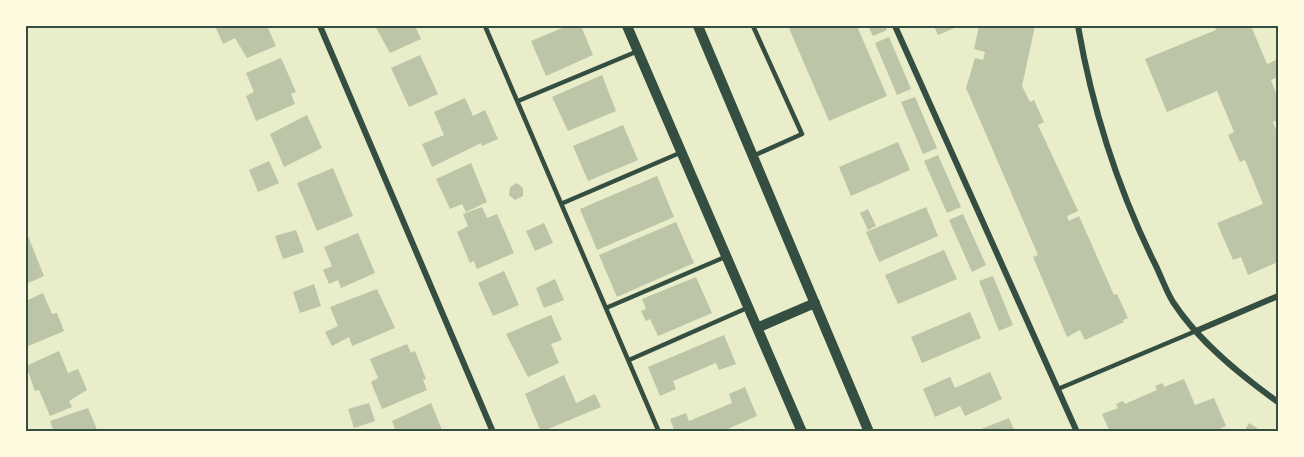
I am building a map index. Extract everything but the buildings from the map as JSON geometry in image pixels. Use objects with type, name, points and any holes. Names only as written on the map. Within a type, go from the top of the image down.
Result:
[{"type":"street","points":[[320,26],[493,432]]},
{"type":"street","points":[[627,26],[750,306],[802,432]]},
{"type":"street","points":[[698,26],[869,432]]},
{"type":"street","points":[[895,26],[1077,432]]},
{"type":"street","points":[[1078,26],[1096,109],[1129,211],[1172,301],[1196,331],[1246,380],[1278,402]]},
{"type":"street","points":[[1196,331],[1278,296]]},
{"type":"street","points":[[759,327],[815,303]]},
{"type":"lane","points":[[485,26],[563,203],[659,432]]},
{"type":"lane","points":[[753,26],[802,134],[753,156]]},
{"type":"lane","points":[[518,101],[638,51]]},
{"type":"lane","points":[[563,203],[682,152]]},
{"type":"lane","points":[[606,308],[728,255]]},
{"type":"lane","points":[[629,360],[750,306]]},
{"type":"lane","points":[[1058,389],[1196,331]]}]
